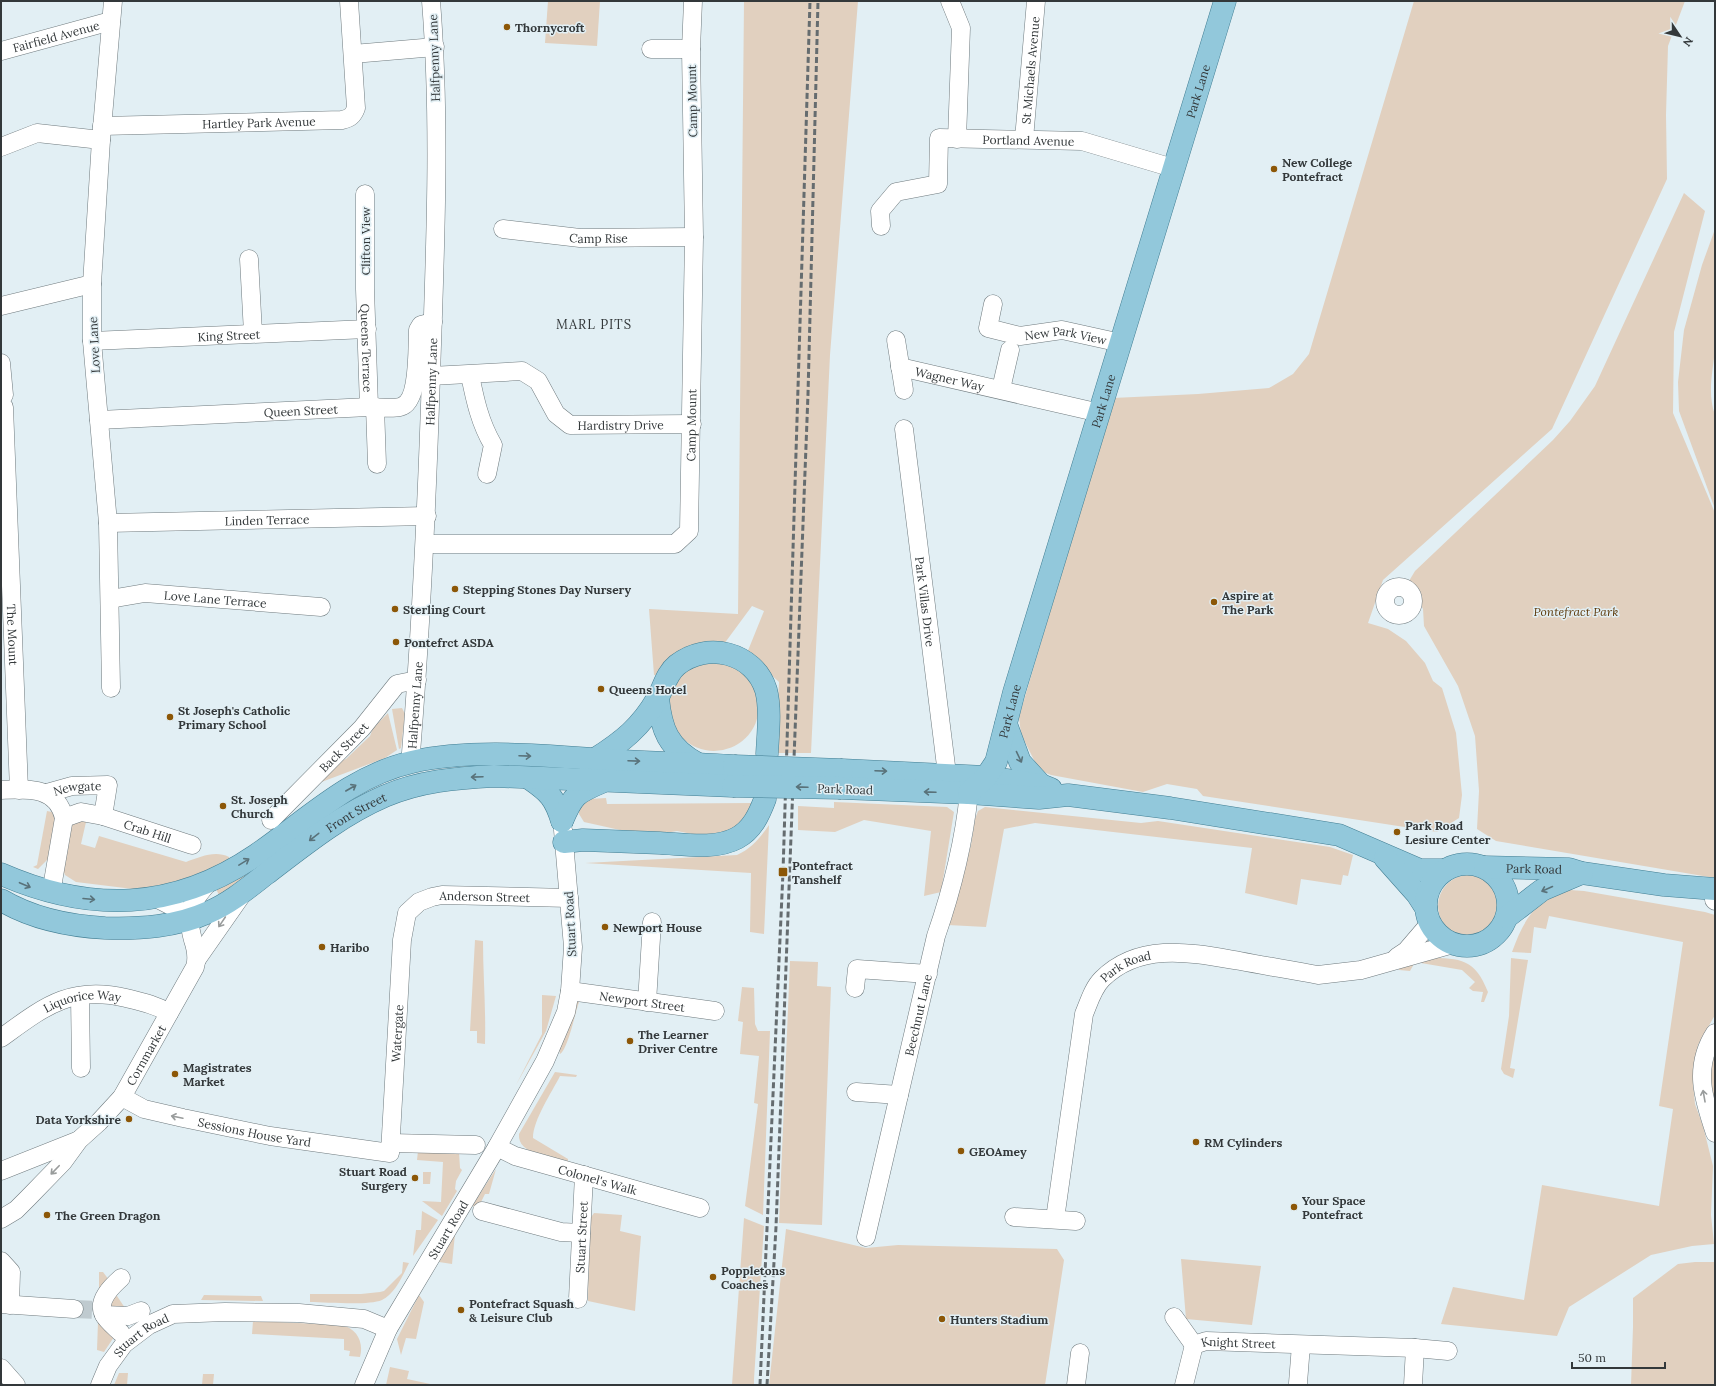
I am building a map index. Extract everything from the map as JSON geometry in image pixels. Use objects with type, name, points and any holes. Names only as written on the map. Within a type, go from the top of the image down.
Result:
[{"type":"main road","name":"Park Lane","points":[[969,793],[986,776],[996,762],[1014,692],[1225,1]]},
{"type":"main road","points":[[595,759],[624,740],[639,726],[658,698],[670,672],[676,665],[692,656],[706,652],[728,653],[739,658],[759,675],[766,692],[767,754]]},
{"type":"main road","points":[[658,698],[660,722],[670,742],[690,760],[696,774]]},
{"type":"main road","points":[[952,774],[979,766],[985,761],[1004,730]]},
{"type":"main road","points":[[1004,730],[1020,762],[1041,785]]},
{"type":"main road","name":"Front Street","points":[[1,874],[30,887],[50,893],[72,897],[108,901],[156,898],[210,881],[256,855],[328,801],[351,787],[378,774],[412,762],[454,757],[502,755],[595,759],[696,774]]},
{"type":"main road","points":[[397,792],[406,779],[412,762],[424,773],[438,780]]},
{"type":"main road","name":"Park Road","points":[[696,774],[841,779],[952,774],[986,776],[1041,785],[1068,795],[1170,808],[1330,833],[1351,839],[1420,870],[1445,870]]},
{"type":"main road","name":"Front Street","points":[[1,900],[44,920],[92,927],[135,928],[165,925],[188,920],[229,902],[326,828],[384,797],[438,780],[494,776],[530,779],[603,781],[696,774]]},
{"type":"main road","points":[[530,779],[551,796],[557,804],[563,831]]},
{"type":"main road","name":"Park Road","points":[[841,779],[1003,796],[1039,798],[1068,795]]},
{"type":"main road","points":[[563,831],[574,797],[582,791],[603,781]]},
{"type":"main road","points":[[563,831],[583,840],[702,844],[722,843],[736,838],[750,828],[760,814],[765,799]]},
{"type":"main road","name":"Park Road","points":[[1374,849],[1417,894],[1440,935],[1453,944],[1469,946],[1489,940],[1497,934],[1507,917],[1542,890],[1582,873]]},
{"type":"main road","name":"Park Road","points":[[1428,915],[1426,899],[1432,883],[1445,870],[1452,866],[1467,864],[1485,867],[1569,869],[1582,873],[1664,885],[1715,898]]},
{"type":"main road","name":"Park Road","points":[[1485,867],[1493,873],[1505,888],[1508,898],[1507,917]]},
{"type":"main road","points":[[23,911],[36,909],[44,903],[50,893]]},
{"type":"main road","points":[[50,893],[56,906],[64,914],[92,927]]},
{"type":"street","name":"Love Lane","points":[[111,688],[108,523],[92,341],[92,284],[102,133],[113,1]]},
{"type":"street","points":[[349,1],[353,54],[435,47]]},
{"type":"street","name":"Halfpenny Lane","points":[[412,762],[411,753],[425,544],[433,322],[436,190],[435,47],[431,1]]},
{"type":"street","name":"Camp Mount","points":[[425,544],[675,544],[689,531],[694,237],[691,49],[693,1]]},
{"type":"street","points":[[950,1],[961,28],[957,139]]},
{"type":"street","name":"St Michaels Avenue","points":[[1024,139],[1036,1]]},
{"type":"street","name":"Fairfield Avenue","points":[[1,51],[111,20]]},
{"type":"street","name":"Camp Mount","points":[[651,49],[691,49]]},
{"type":"street","name":"Hartley Park Avenue","points":[[102,133],[342,120],[349,118],[354,114],[356,108],[353,54]]},
{"type":"street","points":[[1,147],[37,133],[102,133]]},
{"type":"street","name":"Portland Avenue","points":[[881,226],[880,211],[896,192],[938,184],[939,138],[1082,141],[1173,168]]},
{"type":"street","name":"Clifton View","points":[[365,194],[365,289]]},
{"type":"street","name":"Camp Rise","points":[[503,229],[580,238],[694,237]]},
{"type":"street","points":[[249,259],[253,333]]},
{"type":"street","points":[[1,306],[92,284]]},
{"type":"street","name":"Queens Terrace","points":[[365,289],[377,464]]},
{"type":"street","name":"New Park View","points":[[993,304],[988,328],[1020,336],[1062,330],[1121,343]]},
{"type":"street","name":"Queen Street","points":[[99,420],[372,407],[401,407],[409,401],[415,386],[418,330],[420,325],[433,322]]},
{"type":"street","name":"King Street","points":[[92,341],[367,329]]},
{"type":"street","name":"Wagner Way","points":[[896,340],[904,390]]},
{"type":"street","name":"Wagner Way","points":[[1001,389],[1010,350]]},
{"type":"street","name":"The Mount","points":[[1,363],[4,401],[19,790]]},
{"type":"street","name":"Wagner Way","points":[[900,367],[1100,413]]},
{"type":"street","name":"Hardistry Drive","points":[[431,376],[522,371],[538,381],[556,414],[570,425],[692,424]]},
{"type":"street","points":[[470,375],[476,408],[485,431],[493,445],[487,474]]},
{"type":"street","name":"Park Villas Drive","points":[[904,429],[952,774]]},
{"type":"street","name":"Linden Terrace","points":[[108,523],[426,516]]},
{"type":"street","name":"Love Lane Terrace","points":[[110,599],[145,593],[320,607]]},
{"type":"street","name":"Back Street","points":[[271,820],[362,728],[397,684],[417,680]]},
{"type":"street","name":"Newgate","points":[[1,790],[47,793],[72,786],[108,784],[103,816],[81,812],[64,818],[62,808],[47,793]]},
{"type":"street","name":"Beechnut Lane","points":[[866,1237],[936,936],[944,914],[959,857],[969,793]]},
{"type":"street","name":"Crab Hill","points":[[103,816],[192,845]]},
{"type":"street","points":[[50,893],[64,818]]},
{"type":"street","name":"Stuart Road","points":[[100,1385],[108,1366],[124,1344],[148,1325],[173,1314],[185,1312],[299,1313],[364,1319],[388,1329],[497,1147],[549,1053],[566,1012],[570,991],[573,947],[563,831]]},
{"type":"street","points":[[197,959],[188,920],[192,904],[210,881]]},
{"type":"street","name":"Cornmarket","points":[[1,1219],[16,1210],[28,1198],[63,1162],[79,1140],[99,1122],[122,1097],[193,972],[197,959],[244,890]]},
{"type":"street","name":"Anderson Street","points":[[407,913],[419,902],[442,895],[569,898]]},
{"type":"street","points":[[156,898],[177,909],[188,920]]},
{"type":"street","name":"Watergate","points":[[390,1148],[402,940],[407,913]]},
{"type":"street","name":"Park Road","points":[[1393,960],[1406,952],[1428,915]]},
{"type":"street","points":[[647,1002],[652,922]]},
{"type":"street","name":"Park Road","points":[[1055,1219],[1084,1014],[1093,992],[1102,980],[1128,960],[1170,951],[1207,955],[1318,975],[1361,970],[1453,944]]},
{"type":"street","points":[[855,988],[857,969],[928,974]]},
{"type":"street","name":"Newport Street","points":[[570,991],[715,1011]]},
{"type":"street","name":"Liquorice Way","points":[[1,1038],[48,1006],[80,996],[107,993],[148,1003],[169,1013]]},
{"type":"street","points":[[80,996],[81,1068]]},
{"type":"street","points":[[1715,1033],[1707,1048],[1702,1078],[1703,1097],[1715,1133]]},
{"type":"street","points":[[856,1092],[899,1095]]},
{"type":"street","name":"Sessions House Yard","points":[[122,1097],[137,1106],[154,1112],[270,1136],[390,1148]]},
{"type":"street","name":"Cornmarket","points":[[1,1172],[45,1152],[79,1140]]},
{"type":"street","name":"Colonel's Walk","points":[[497,1147],[515,1156],[700,1208]]},
{"type":"street","points":[[390,1148],[468,1148]]},
{"type":"street","name":"Stuart Street","points":[[578,1299],[584,1175]]},
{"type":"street","points":[[482,1211],[561,1232],[581,1233]]},
{"type":"street","points":[[1014,1216],[1076,1221]]},
{"type":"street","points":[[1,1261],[11,1272],[5,1304],[74,1309]]},
{"type":"street","points":[[121,1278],[111,1287],[103,1298],[102,1312],[121,1333]]},
{"type":"street","points":[[102,1312],[128,1316],[141,1311]]},
{"type":"street","points":[[1174,1317],[1194,1345]]},
{"type":"street","points":[[364,1385],[388,1329]]},
{"type":"street","name":"Knight Street","points":[[1184,1385],[1194,1345],[1206,1341],[1415,1348],[1448,1351]]},
{"type":"street","points":[[1298,1383],[1301,1344]]},
{"type":"street","points":[[1413,1385],[1415,1348]]},
{"type":"street","points":[[1076,1385],[1080,1353]]},
{"type":"street","points":[[1,1368],[16,1385]]},
{"type":"green space","points":[[548,1],[600,1],[597,46],[545,43]]},
{"type":"green space","points":[[744,1],[858,1],[830,355],[811,753],[775,753],[779,682],[747,653],[764,611],[752,606],[724,644],[662,675],[654,675],[649,609],[738,614]]},
{"type":"green space","points":[[1414,1],[1685,1],[1668,46],[1666,115],[1667,179],[1552,429],[1383,580],[1368,623],[1388,629],[1406,641],[1425,663],[1433,681],[1442,688],[1456,733],[1462,795],[1459,818],[1437,832],[1203,796],[1197,789],[1167,784],[1143,792],[1051,775],[1039,770],[1021,734],[1019,717],[1113,398],[1198,394],[1269,388],[1293,374],[1309,354]]},
{"type":"green space","name":"Pontefract Park","points":[[1684,193],[1705,211],[1674,332],[1673,413],[1715,513],[1715,878],[1496,841],[1477,829],[1479,791],[1475,736],[1458,686],[1424,626],[1423,609],[1409,581],[1415,571],[1553,440],[1570,421],[1595,386]]},
{"type":"green space","points":[[1715,229],[1715,349],[1711,398],[1715,415],[1715,509],[1679,411],[1678,382],[1684,330],[1702,265]]},
{"type":"green space","points":[[714,661],[731,665],[746,674],[755,689],[759,706],[755,723],[746,738],[731,747],[714,751],[697,747],[682,738],[673,723],[669,706],[673,689],[682,674],[697,665]]},
{"type":"green space","points":[[402,708],[405,714],[401,748],[399,749],[392,709]]},
{"type":"green space","points":[[388,713],[397,750],[385,758],[311,786],[340,761],[346,759],[370,736],[373,728]]},
{"type":"green space","points":[[606,798],[607,804],[752,803],[752,818],[738,831],[702,836],[677,831],[647,836],[584,822],[579,814],[579,806],[589,799]]},
{"type":"green space","points":[[834,802],[947,807],[954,812],[941,892],[924,896],[931,831],[864,820],[835,832],[798,830],[798,806],[834,808]]},
{"type":"green space","points":[[985,807],[1141,823],[1158,821],[1330,847],[1353,855],[1348,876],[1343,875],[1341,885],[1301,879],[1297,905],[1245,893],[1252,848],[1035,823],[1004,829],[986,927],[948,925],[971,845],[975,819],[978,811]]},
{"type":"green space","points":[[47,811],[52,812],[56,822],[49,858],[38,869],[33,867],[37,865]]},
{"type":"green space","points":[[77,819],[86,822],[81,844],[95,848],[99,836],[186,862],[202,856],[213,854],[229,857],[230,861],[161,888],[133,889],[76,882],[65,875],[63,870],[67,829]]},
{"type":"green space","points":[[769,825],[764,934],[750,932],[751,873],[585,863],[737,855],[755,842]]},
{"type":"green space","points":[[256,864],[259,868],[219,895],[215,887]]},
{"type":"green space","points":[[1469,875],[1481,877],[1491,884],[1498,894],[1500,906],[1498,918],[1491,928],[1481,935],[1469,937],[1457,935],[1447,928],[1440,918],[1438,906],[1440,894],[1447,884],[1457,877]]},
{"type":"green space","points":[[1570,890],[1584,891],[1715,915],[1715,1015],[1698,1045],[1693,1082],[1695,1104],[1703,1126],[1713,1166],[1711,1215],[1714,1244],[1692,1246],[1651,1255],[1569,1307],[1557,1336],[1441,1324],[1453,1287],[1524,1300],[1542,1185],[1659,1206],[1673,1109],[1659,1106],[1683,942],[1549,916],[1546,929],[1534,927],[1531,953],[1512,952],[1521,930],[1532,912],[1548,899]]},
{"type":"green space","points":[[475,940],[483,941],[485,1044],[477,1043],[477,1031],[470,1031]]},
{"type":"green space","points":[[1428,958],[1458,960],[1472,967],[1478,973],[1488,992],[1484,1002],[1481,1002],[1483,992],[1473,991],[1469,988],[1475,982],[1462,970],[1415,962],[1410,971],[1399,970],[1397,965]]},
{"type":"green space","points":[[1511,958],[1528,960],[1510,1068],[1515,1069],[1513,1078],[1504,1074],[1501,1069],[1509,1016]]},
{"type":"green space","points":[[790,961],[818,962],[817,986],[831,987],[822,1225],[779,1223]]},
{"type":"green space","points":[[742,987],[754,988],[755,1024],[758,1031],[770,1031],[763,1215],[745,1206],[758,1104],[754,1103],[759,1056],[740,1054],[743,1022],[738,1021]]},
{"type":"green space","points":[[542,995],[556,996],[546,1031],[516,1085],[542,1034]]},
{"type":"green space","points":[[576,1001],[579,1002],[571,1030],[566,1045],[560,1054],[559,1049]]},
{"type":"green space","points":[[1715,1047],[1715,1114],[1708,1072]]},
{"type":"green space","points":[[555,1072],[577,1075],[576,1077],[560,1076],[539,1115],[533,1138],[568,1159],[568,1161],[537,1154],[524,1147],[520,1141],[519,1134]]},
{"type":"green space","points":[[418,1151],[459,1152],[460,1168],[462,1170],[456,1181],[455,1189],[457,1191],[442,1216],[422,1201],[441,1202],[443,1162],[417,1160]]},
{"type":"green space","points":[[496,1169],[489,1194],[485,1194],[478,1208],[472,1206]]},
{"type":"green space","points":[[423,1172],[431,1172],[430,1184],[423,1184]]},
{"type":"green space","points":[[422,1211],[438,1220],[413,1256],[416,1230],[421,1230]]},
{"type":"green space","points":[[594,1213],[622,1215],[620,1231],[641,1236],[635,1311],[588,1301],[589,1220]]},
{"type":"green space","points":[[744,1218],[764,1226],[754,1385],[732,1385]]},
{"type":"green space","name":"Hunters Stadium","points":[[786,1229],[866,1248],[898,1245],[1057,1249],[1064,1260],[1045,1385],[769,1385]]},
{"type":"green space","points":[[455,1234],[452,1264],[439,1262]]},
{"type":"green space","points":[[1181,1259],[1261,1266],[1252,1325],[1186,1319]]},
{"type":"green space","points":[[403,1262],[409,1263],[395,1289],[382,1300],[367,1303],[310,1302],[310,1294],[361,1294],[384,1291],[402,1273]]},
{"type":"green space","points":[[1715,1262],[1715,1385],[1631,1385],[1633,1298],[1678,1264]]},
{"type":"green space","points":[[99,1272],[103,1272],[109,1280],[99,1295]]},
{"type":"green space","points":[[115,1293],[125,1308],[105,1307]]},
{"type":"green space","points":[[204,1295],[261,1296],[263,1301],[201,1300]]},
{"type":"green space","points":[[419,1295],[424,1302],[416,1339],[406,1338],[401,1355],[397,1339]]},
{"type":"green space","points":[[253,1321],[342,1325],[352,1330],[358,1337],[361,1346],[360,1357],[349,1356],[350,1351],[344,1350],[344,1339],[252,1334]]},
{"type":"green space","points":[[98,1322],[114,1337],[104,1352],[97,1350]]},
{"type":"green space","points":[[390,1367],[409,1371],[407,1379],[435,1385],[386,1385]]},
{"type":"green space","points":[[119,1373],[128,1373],[127,1385],[114,1385]]},
{"type":"green space","points":[[203,1374],[214,1374],[213,1385],[202,1385]]},
{"type":"tunnel","points":[[74,1309],[98,1310]]},
{"type":"railway","points":[[760,1385],[783,872],[810,1]]},
{"type":"railway","points":[[767,1385],[776,1227],[808,394],[818,1]]},
{"type":"place","name":"Thornycroft","points":[[507,27]]},
{"type":"place","name":"New College Pontefract","points":[[1274,169]]},
{"type":"place","name":"Stepping Stones Day Nursery","points":[[455,589]]},
{"type":"place","name":"Aspire at The Park","points":[[1214,602]]},
{"type":"place","name":"Sterling Court","points":[[395,609]]},
{"type":"place","name":"Pontefrct ASDA","points":[[396,642]]},
{"type":"place","name":"Queens Hotel","points":[[601,689]]},
{"type":"place","name":"St Joseph's Catholic Primary School","points":[[170,717]]},
{"type":"place","name":"St. Joseph Church","points":[[223,806]]},
{"type":"place","name":"Park Road Lesiure Center","points":[[1397,832]]},
{"type":"place","name":"Pontefract Tanshelf","points":[[783,872]]},
{"type":"place","name":"Newport House","points":[[605,927]]},
{"type":"place","name":"Haribo","points":[[322,947]]},
{"type":"place","name":"The Learner Driver Centre","points":[[630,1041]]},
{"type":"place","name":"Magistrates Market","points":[[175,1074]]},
{"type":"place","name":"Data Yorkshire","points":[[129,1119]]},
{"type":"place","name":"RM Cylinders","points":[[1196,1142]]},
{"type":"place","name":"GEOAmey","points":[[961,1151]]},
{"type":"place","name":"Stuart Road Surgery","points":[[415,1178]]},
{"type":"place","name":"Your Space Pontefract","points":[[1294,1207]]},
{"type":"place","name":"The Green Dragon","points":[[47,1215]]},
{"type":"place","name":"Poppletons Coaches","points":[[713,1277]]},
{"type":"place","name":"Pontefract Squash & Leisure Club","points":[[461,1310]]},
{"type":"place","name":"Hunters Stadium","points":[[942,1319]]},
{"type":"district","name":"MARL PITS","points":[[594,324]]}]
